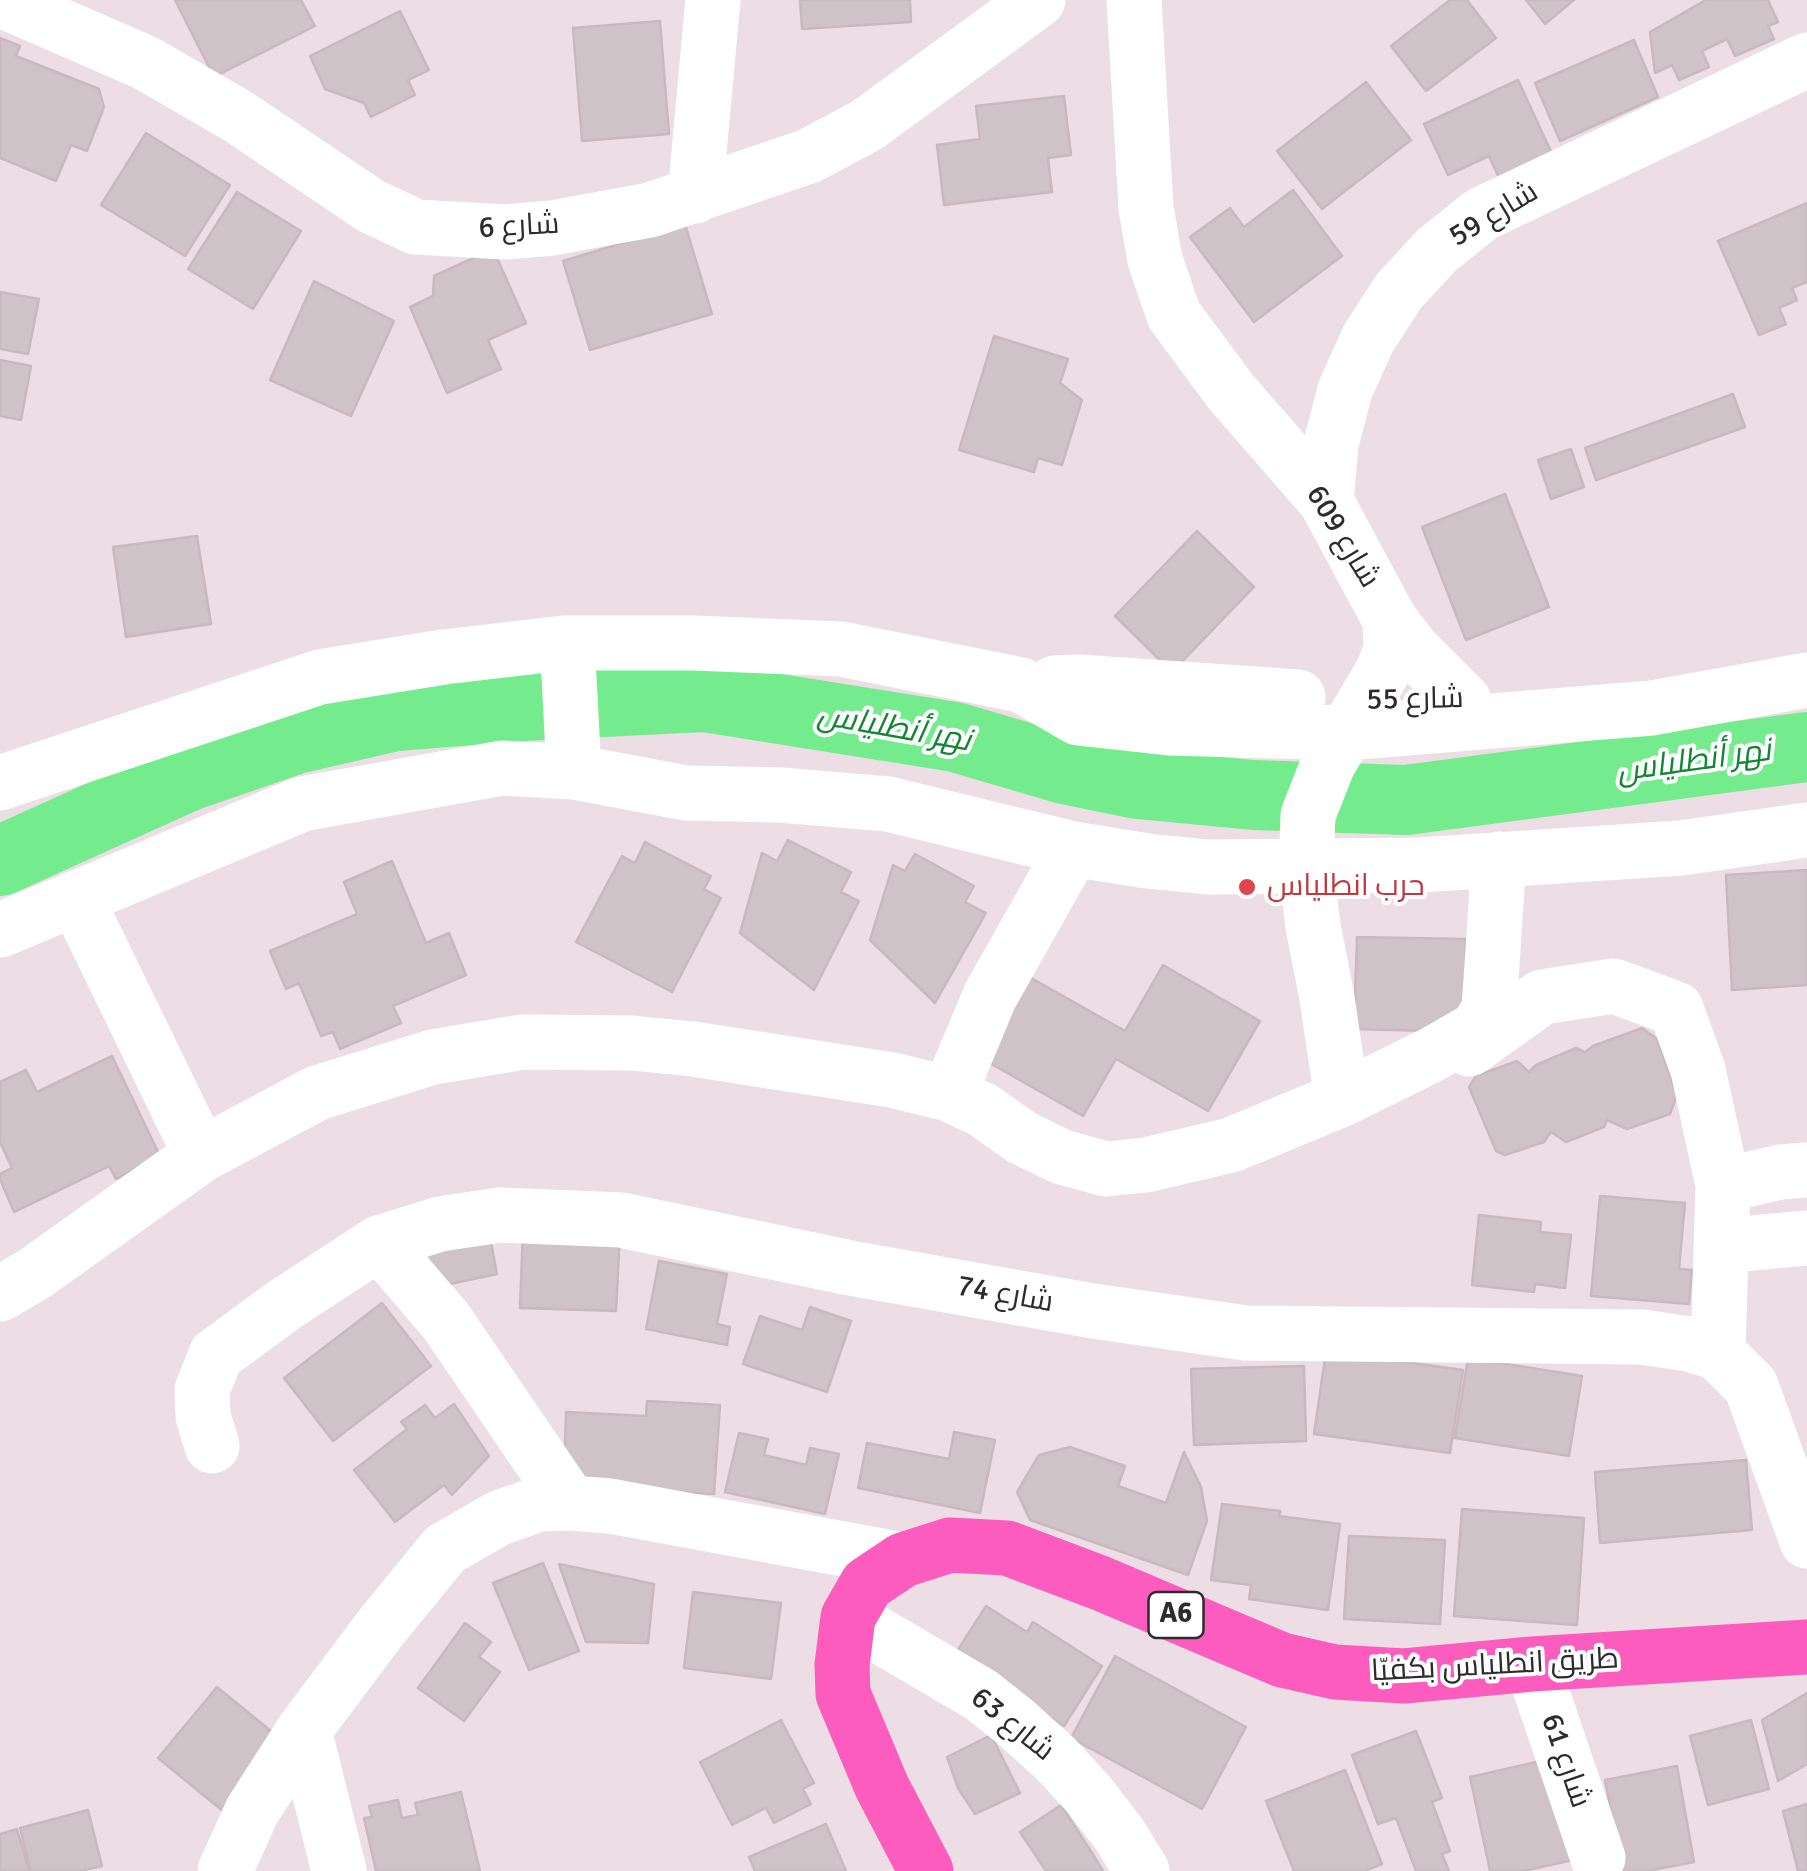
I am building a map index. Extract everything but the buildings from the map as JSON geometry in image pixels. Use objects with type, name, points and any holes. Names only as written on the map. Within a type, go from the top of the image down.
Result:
[{"type":"highway","name":"طريق انطلياس بكفيّا","points":[[926,1871],[882,1787],[843,1694],[842,1665],[848,1617],[866,1584],[903,1560],[950,1545],[1008,1548],[1282,1660],[1335,1672],[1404,1676],[1807,1647]]},
{"type":"street","name":"شارع 6","points":[[4,0],[146,62],[239,117],[371,206],[416,226],[505,232],[552,228],[650,210],[808,156],[867,126],[1038,0]]},
{"type":"street","points":[[695,196],[713,0]]},
{"type":"street","name":"شارع 609","points":[[1134,0],[1146,208],[1155,260],[1174,316],[1231,392],[1326,501],[1390,620],[1391,649],[1383,671],[1345,733],[1307,841],[1313,926],[1342,1099]]},
{"type":"street","name":"شارع 59","points":[[1326,501],[1331,444],[1352,373],[1368,339],[1399,291],[1437,250],[1482,214],[1807,60]]},
{"type":"street","points":[[1390,620],[1412,649],[1464,700]]},
{"type":"street","name":"شارع 55","points":[[0,783],[320,677],[444,657],[567,660],[694,643],[842,649],[1021,685],[1078,682],[1345,733],[1464,700],[1664,677],[1807,651]]},
{"type":"street","points":[[567,660],[574,763]]},
{"type":"street","points":[[1345,733],[1652,708],[1807,680]]},
{"type":"street","points":[[0,930],[302,804],[502,768],[574,763],[686,793],[780,794],[888,804],[1073,849],[1208,867],[1307,841],[1420,865],[1680,848],[1807,830]]},
{"type":"street","points":[[949,1094],[990,996],[1073,849]]},
{"type":"street","points":[[0,1294],[200,1155],[317,1092],[433,1056],[523,1042],[632,1043],[693,1049],[837,1070],[949,1094],[983,1110],[1020,1137],[1062,1157],[1106,1170],[1231,1146],[1342,1099],[1478,1028],[1489,1009],[1499,859]]},
{"type":"street","points":[[76,898],[200,1155]]},
{"type":"street","points":[[1460,1058],[1542,996],[1614,986],[1676,1008],[1698,1070],[1723,1184],[1718,1353],[1751,1386],[1807,1542]]},
{"type":"street","points":[[1723,1184],[1807,1170]]},
{"type":"street","name":"شارع 74","points":[[212,1446],[203,1416],[202,1390],[216,1355],[378,1243],[440,1224],[500,1214],[621,1220],[850,1268],[1093,1311],[1246,1333],[1642,1337],[1718,1353]]},
{"type":"street","points":[[1721,1246],[1807,1238]]},
{"type":"street","points":[[378,1243],[446,1321],[570,1503]]},
{"type":"street","points":[[224,1871],[252,1811],[304,1730],[382,1626],[446,1549],[499,1518],[539,1504],[610,1506],[903,1560]]},
{"type":"street","name":"شارع 63","points":[[848,1617],[981,1695],[1015,1722],[1089,1795],[1142,1871]]},
{"type":"street","name":"شارع 61","points":[[1532,1664],[1598,1858]]},
{"type":"street","points":[[304,1730],[339,1871]]},
{"type":"waterway","name":"نهر أنطلياس","points":[[0,861],[186,777],[296,739],[396,716],[522,706],[704,697],[955,737],[1064,769],[1137,784],[1253,795],[1406,800],[1807,747]]},
{"type":"place","name":"حرب انطلياس","points":[[1247,887]]}]
